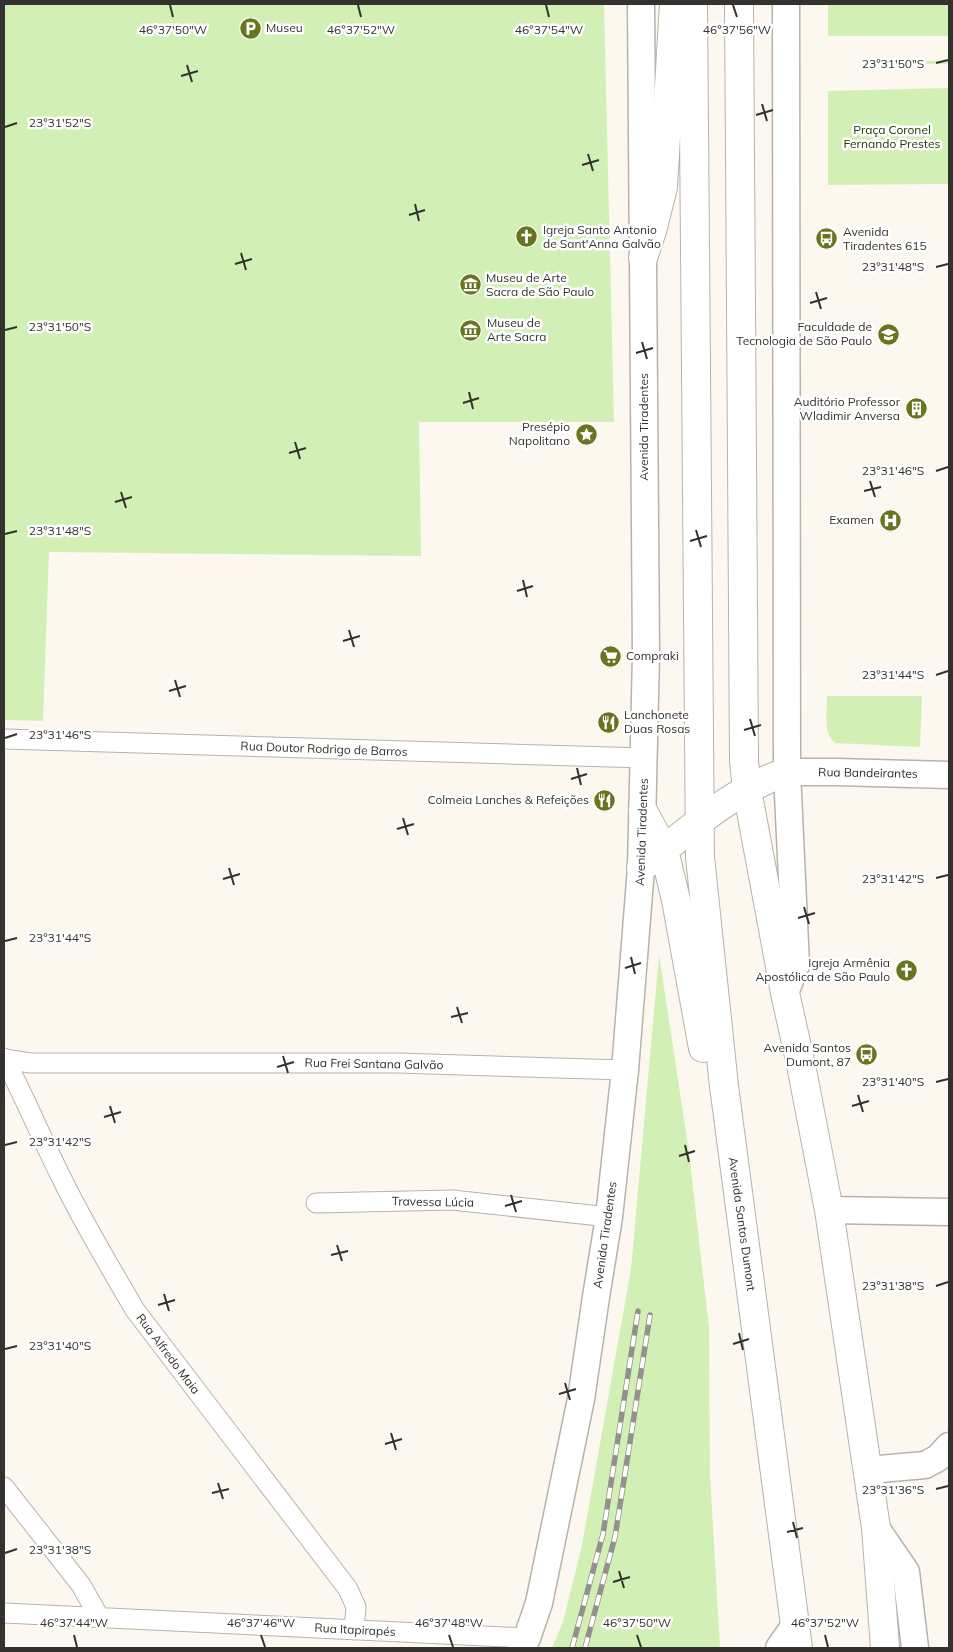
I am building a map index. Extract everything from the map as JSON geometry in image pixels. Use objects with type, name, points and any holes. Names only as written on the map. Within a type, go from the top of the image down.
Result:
[{"type":"highway","points":[[643,258],[663,187],[674,4]]},
{"type":"highway","points":[[693,4],[699,822]]},
{"type":"highway","points":[[740,4],[744,761],[747,790],[785,993],[829,1210],[876,1528],[885,1648]]},
{"type":"highway","points":[[641,868],[699,822],[747,790],[768,778],[787,772]]},
{"type":"highway","points":[[643,811],[664,850],[676,900],[705,1058],[724,1086]]},
{"type":"highway","name":"Avenida Santos Dumont","points":[[699,822],[700,857],[724,1086],[797,1636]]},
{"type":"main road","name":"Avenida Tiradentes","points":[[524,1643],[539,1603],[581,1399],[608,1217],[625,1070],[641,868],[646,655],[641,4]]},
{"type":"main road","points":[[785,993],[796,966],[787,772],[786,4]]},
{"type":"main road","name":"Rua Bandeirantes","points":[[787,772],[949,775]]},
{"type":"main road","points":[[829,1210],[949,1212]]},
{"type":"main road","points":[[868,1470],[924,1466],[938,1458],[949,1446]]},
{"type":"main road","points":[[876,1528],[906,1572],[915,1648]]},
{"type":"main road","name":"Avenida Santos Dumont","points":[[779,1648],[797,1636]]},
{"type":"street","name":"Rua Doutor Rodrigo de Barros","points":[[4,739],[644,758]]},
{"type":"street","name":"Rua Frei Santana Galvão","points":[[4,1059],[31,1063],[398,1063],[625,1070]]},
{"type":"street","name":"Rua Alfredo Maia","points":[[4,1059],[18,1084],[62,1180],[135,1310],[348,1588],[356,1607],[354,1630]]},
{"type":"street","name":"Travessa Lúcia","points":[[316,1203],[452,1200],[608,1217]]},
{"type":"street","points":[[4,1487],[81,1585],[99,1617]]},
{"type":"street","name":"Rua Itapirapés","points":[[4,1613],[354,1630],[524,1643]]},
{"type":"green space","points":[[4,4],[604,4],[614,422],[419,422],[421,556],[49,552],[43,721],[4,720]]},
{"type":"green space","points":[[828,4],[949,4],[949,36],[828,36]]},
{"type":"green space","points":[[886,61],[949,61],[949,64],[880,63]]},
{"type":"green space","name":"Praça Coronel Fernando Prestes","points":[[949,88],[949,184],[828,185],[828,91]]},
{"type":"green space","points":[[827,696],[922,696],[920,747],[835,743],[831,739],[827,728]]},
{"type":"green space","points":[[659,955],[689,1152],[709,1328],[710,1474],[720,1648],[552,1648],[563,1622],[582,1545],[631,1269]]},
{"type":"railway","points":[[572,1648],[603,1534],[638,1311]]},
{"type":"railway","points":[[585,1648],[615,1537],[650,1315]]},
{"type":"place","name":"Museu","points":[[250,28]]},
{"type":"place","name":"Igreja Santo Antonio de Sant'Anna Galvão","points":[[527,237]]},
{"type":"place","name":"Avenida Tiradentes 615","points":[[827,239]]},
{"type":"place","name":"Museu de Arte Sacra de São Paulo","points":[[470,285]]},
{"type":"place","name":"Museu de Arte Sacra","points":[[471,330]]},
{"type":"place","name":"Faculdade de Tecnologia de São Paulo","points":[[888,334]]},
{"type":"place","name":"Auditório Professor Wladimir Anversa","points":[[916,409]]},
{"type":"place","name":"Presépio Napolitano","points":[[586,434]]},
{"type":"place","name":"Examen","points":[[890,520]]},
{"type":"place","name":"Compraki","points":[[610,656]]},
{"type":"place","name":"Lanchonete Duas Rosas","points":[[608,722]]},
{"type":"place","name":"Colmeia Lanches & Refeições","points":[[605,800]]},
{"type":"place","name":"Igreja Armênia Apostólica de São Paulo","points":[[906,970]]},
{"type":"place","name":"Avenida Santos Dumont, 87","points":[[867,1055]]}]
